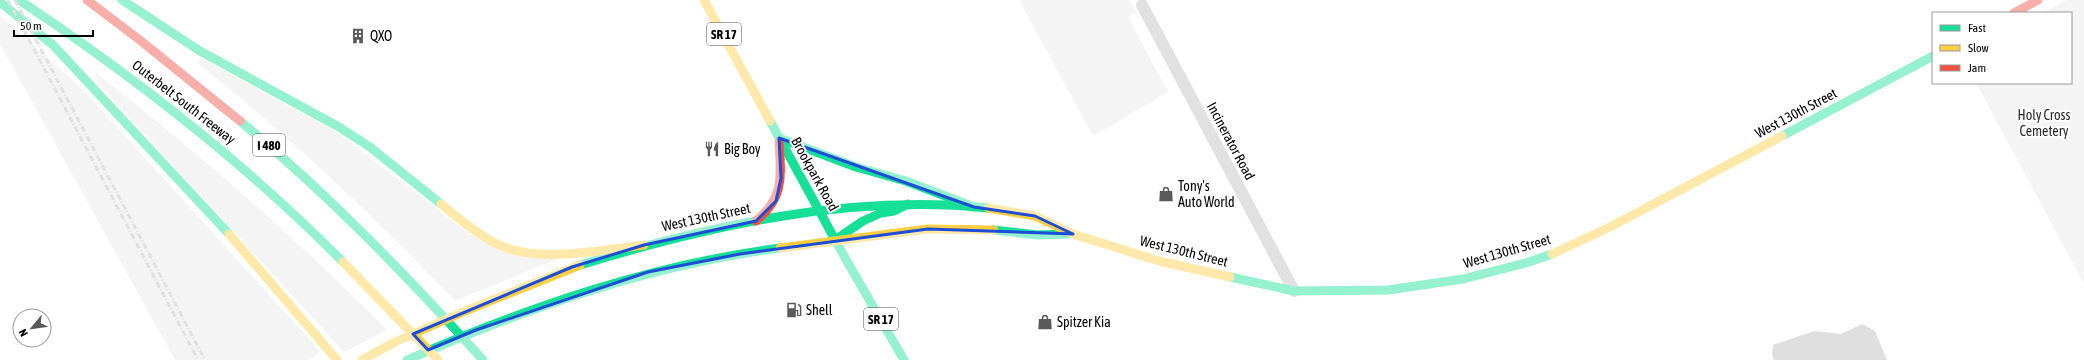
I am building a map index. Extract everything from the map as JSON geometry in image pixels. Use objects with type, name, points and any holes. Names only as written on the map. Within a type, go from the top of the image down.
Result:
[{"type":"main road","name":"Outerbelt South Freeway","points":[[20,0],[70,33],[175,111],[252,175],[320,239],[403,322],[438,360]]},
{"type":"main road","name":"Outerbelt South Freeway","points":[[87,0],[209,92],[295,167],[400,268],[484,360]]},
{"type":"main road","points":[[122,0],[200,51],[340,127],[370,147],[468,226],[494,243],[523,253],[546,255],[644,245],[647,265]]},
{"type":"main road","name":"Brookpark Road","points":[[704,0],[818,210],[904,360]]},
{"type":"main road","points":[[2016,12],[2038,0]]},
{"type":"main road","points":[[0,2],[53,45],[93,86],[244,251],[337,360]]},
{"type":"main road","name":"West 130th Street","points":[[362,360],[395,342],[504,294],[572,268],[644,245],[696,236],[756,221],[818,210],[908,204],[932,204],[974,206],[1036,216],[1073,234],[1159,261],[1294,291],[1388,290],[1463,279],[1494,273],[1536,260],[1612,226],[1932,57]]},
{"type":"main road","points":[[756,221],[768,212],[776,201],[781,178],[779,138],[856,167],[906,181],[974,206]]},
{"type":"main road","points":[[835,240],[863,221],[881,213],[894,211],[908,204]]},
{"type":"main road","points":[[928,229],[932,204]]},
{"type":"main road","name":"West 130th Street","points":[[407,360],[476,330],[647,265],[928,229],[981,229],[1037,235],[1073,234]]},
{"type":"street","name":"Incinerator Road","points":[[1142,5],[1294,291]]},
{"type":"highlighted area","points":[[779,138],[974,207],[1035,216],[1073,234],[928,229],[740,254],[648,272],[476,330],[428,350],[413,334],[572,267],[644,245],[756,221],[776,201],[781,178]]},
{"type":"green space","points":[[1019,0],[1130,0],[1137,13],[1128,17],[1168,92],[1093,136]]},
{"type":"green space","name":"Holy Cross Cemetery","points":[[2066,0],[2084,0],[2084,284],[1977,84],[2072,84],[2072,12],[2044,12]]},
{"type":"green space","points":[[0,15],[87,94],[320,351],[310,360],[175,360],[0,44]]},
{"type":"green space","points":[[202,58],[336,132],[471,235],[555,260],[455,301],[393,238],[298,148],[198,63]]},
{"type":"green space","points":[[95,72],[246,196],[352,295],[387,330],[344,352],[98,83]]},
{"type":"shaded area","points":[[1862,324],[1875,331],[1887,360],[1774,360],[1772,355],[1773,345],[1814,331],[1841,334]]},
{"type":"railway","points":[[8,0],[198,360]]},
{"type":"railway","points":[[15,0],[205,360]]},
{"type":"traffic: fast","points":[[19,0],[105,60],[188,123],[267,190],[306,225],[343,262]]},
{"type":"traffic: fast","points":[[122,0],[200,51],[339,127],[370,147],[441,204]]},
{"type":"traffic: fast","points":[[0,2],[53,45],[229,234]]},
{"type":"traffic: fast","points":[[1782,136],[1932,57]]},
{"type":"traffic: fast","points":[[240,121],[304,177],[366,236],[483,360]]},
{"type":"traffic: fast","points":[[770,121],[844,256],[904,360]]},
{"type":"traffic: fast","points":[[779,138],[856,167],[906,181],[974,207]]},
{"type":"traffic: fast","points":[[835,240],[863,221],[881,213],[894,211],[908,204]]},
{"type":"traffic: fast","points":[[580,265],[680,237],[782,216],[833,209],[885,205],[937,205],[988,208]]},
{"type":"traffic: fast","points":[[994,230],[1037,235],[1069,234]]},
{"type":"traffic: fast","points":[[407,360],[497,323],[589,291],[684,265],[780,248]]},
{"type":"traffic: fast","points":[[1230,277],[1294,291],[1388,290],[1463,279],[1529,262],[1552,254]]},
{"type":"traffic: slow","points":[[704,0],[770,121]]},
{"type":"traffic: slow","points":[[1552,254],[1612,226],[1782,136]]},
{"type":"traffic: slow","points":[[441,204],[479,234],[493,242],[509,249],[528,253],[567,254],[644,245]]},
{"type":"traffic: slow","points":[[988,208],[1035,216],[1073,234],[1159,261],[1230,277]]},
{"type":"traffic: slow","points":[[780,248],[928,229],[994,230]]},
{"type":"traffic: slow","points":[[229,234],[337,360]]},
{"type":"traffic: slow","points":[[343,262],[438,360]]},
{"type":"traffic: slow","points":[[362,360],[395,342],[465,311],[580,265]]},
{"type":"traffic: jam","points":[[87,0],[141,41],[240,121]]},
{"type":"traffic: jam","points":[[2016,12],[2038,0]]},
{"type":"traffic: jam","points":[[756,221],[765,212],[777,194],[780,176],[779,142]]},
{"type":"place","name":"QXO","points":[[358,36]]},
{"type":"place","name":"Big Boy","points":[[712,149]]},
{"type":"place","name":"Tony's Auto World","points":[[1166,194]]},
{"type":"place","name":"Shell","points":[[794,310]]},
{"type":"place","name":"Spitzer Kia","points":[[1045,322]]}]
